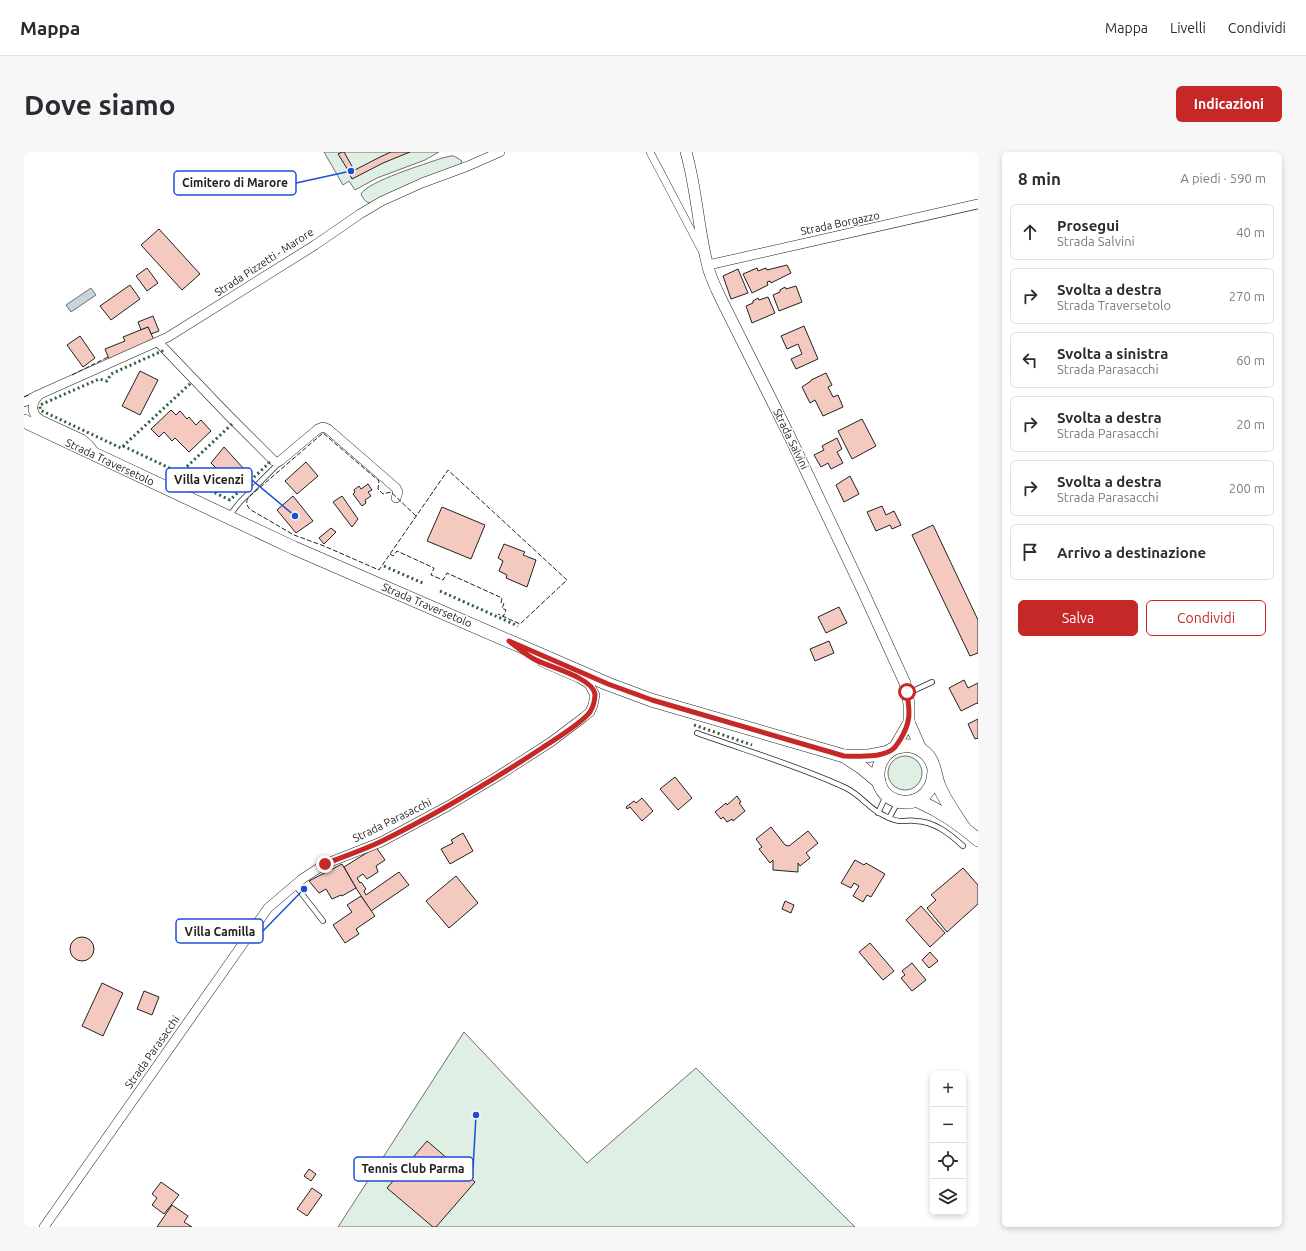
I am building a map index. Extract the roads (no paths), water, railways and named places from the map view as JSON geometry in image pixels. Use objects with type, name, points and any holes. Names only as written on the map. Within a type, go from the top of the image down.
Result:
[{"type":"main road","name":"Strada Traversetolo","points":[[27,424],[294,548],[608,684],[652,700],[844,756],[862,767],[879,782],[892,798]]},
{"type":"main road","name":"Strada Traversetolo","points":[[844,756],[868,756],[907,746],[922,750]]},
{"type":"main road","points":[[879,782],[878,768],[880,762],[891,750]]},
{"type":"main road","points":[[922,750],[932,763],[944,797],[964,828]]},
{"type":"main road","points":[[892,798],[910,802],[927,794],[934,779],[934,771]]},
{"type":"main road","points":[[916,800],[943,814],[964,828],[978,840]]},
{"type":"street","name":"Strada Pizzetti - Marore","points":[[24,402],[158,342],[315,245],[369,208],[409,188],[468,166],[500,152]]},
{"type":"street","points":[[650,152],[708,266]]},
{"type":"street","name":"Strada Salvini","points":[[686,152],[694,184],[708,266],[722,301],[789,435],[896,662],[905,683],[907,692],[909,722],[922,750]]},
{"type":"street","name":"Strada Borgazzo","points":[[708,266],[978,204]]},
{"type":"street","points":[[158,342],[271,459],[278,462],[318,429],[323,428],[328,430],[396,488],[398,492],[396,498]]},
{"type":"street","points":[[41,394],[35,399],[33,405],[33,411],[36,416],[41,420],[85,441],[100,457]]},
{"type":"street","name":"Strada Parasacchi","points":[[44,1227],[268,908],[295,885],[325,864],[381,842],[448,806],[551,742],[590,712],[595,695],[590,684],[534,659],[509,641]]},
{"type":"street","points":[[891,750],[909,722]]},
{"type":"lane","points":[[228,518],[240,502],[281,460]]},
{"type":"lane","points":[[907,692],[916,690],[932,682]]},
{"type":"lane","points":[[697,733],[798,769],[845,788],[859,796],[878,813],[888,818],[898,821],[929,823],[955,839],[963,846]]},
{"type":"lane","points":[[878,813],[892,798]]},
{"type":"lane","points":[[888,818],[892,798]]},
{"type":"lane","points":[[295,885],[323,921]]},
{"type":"place","name":"Cimitero di Marore","points":[[351,171]]},
{"type":"place","name":"Villa Vicenzi","points":[[295,516]]},
{"type":"place","name":"Villa Camilla","points":[[304,889]]},
{"type":"place","name":"Tennis Club Parma","points":[[476,1115]]}]
